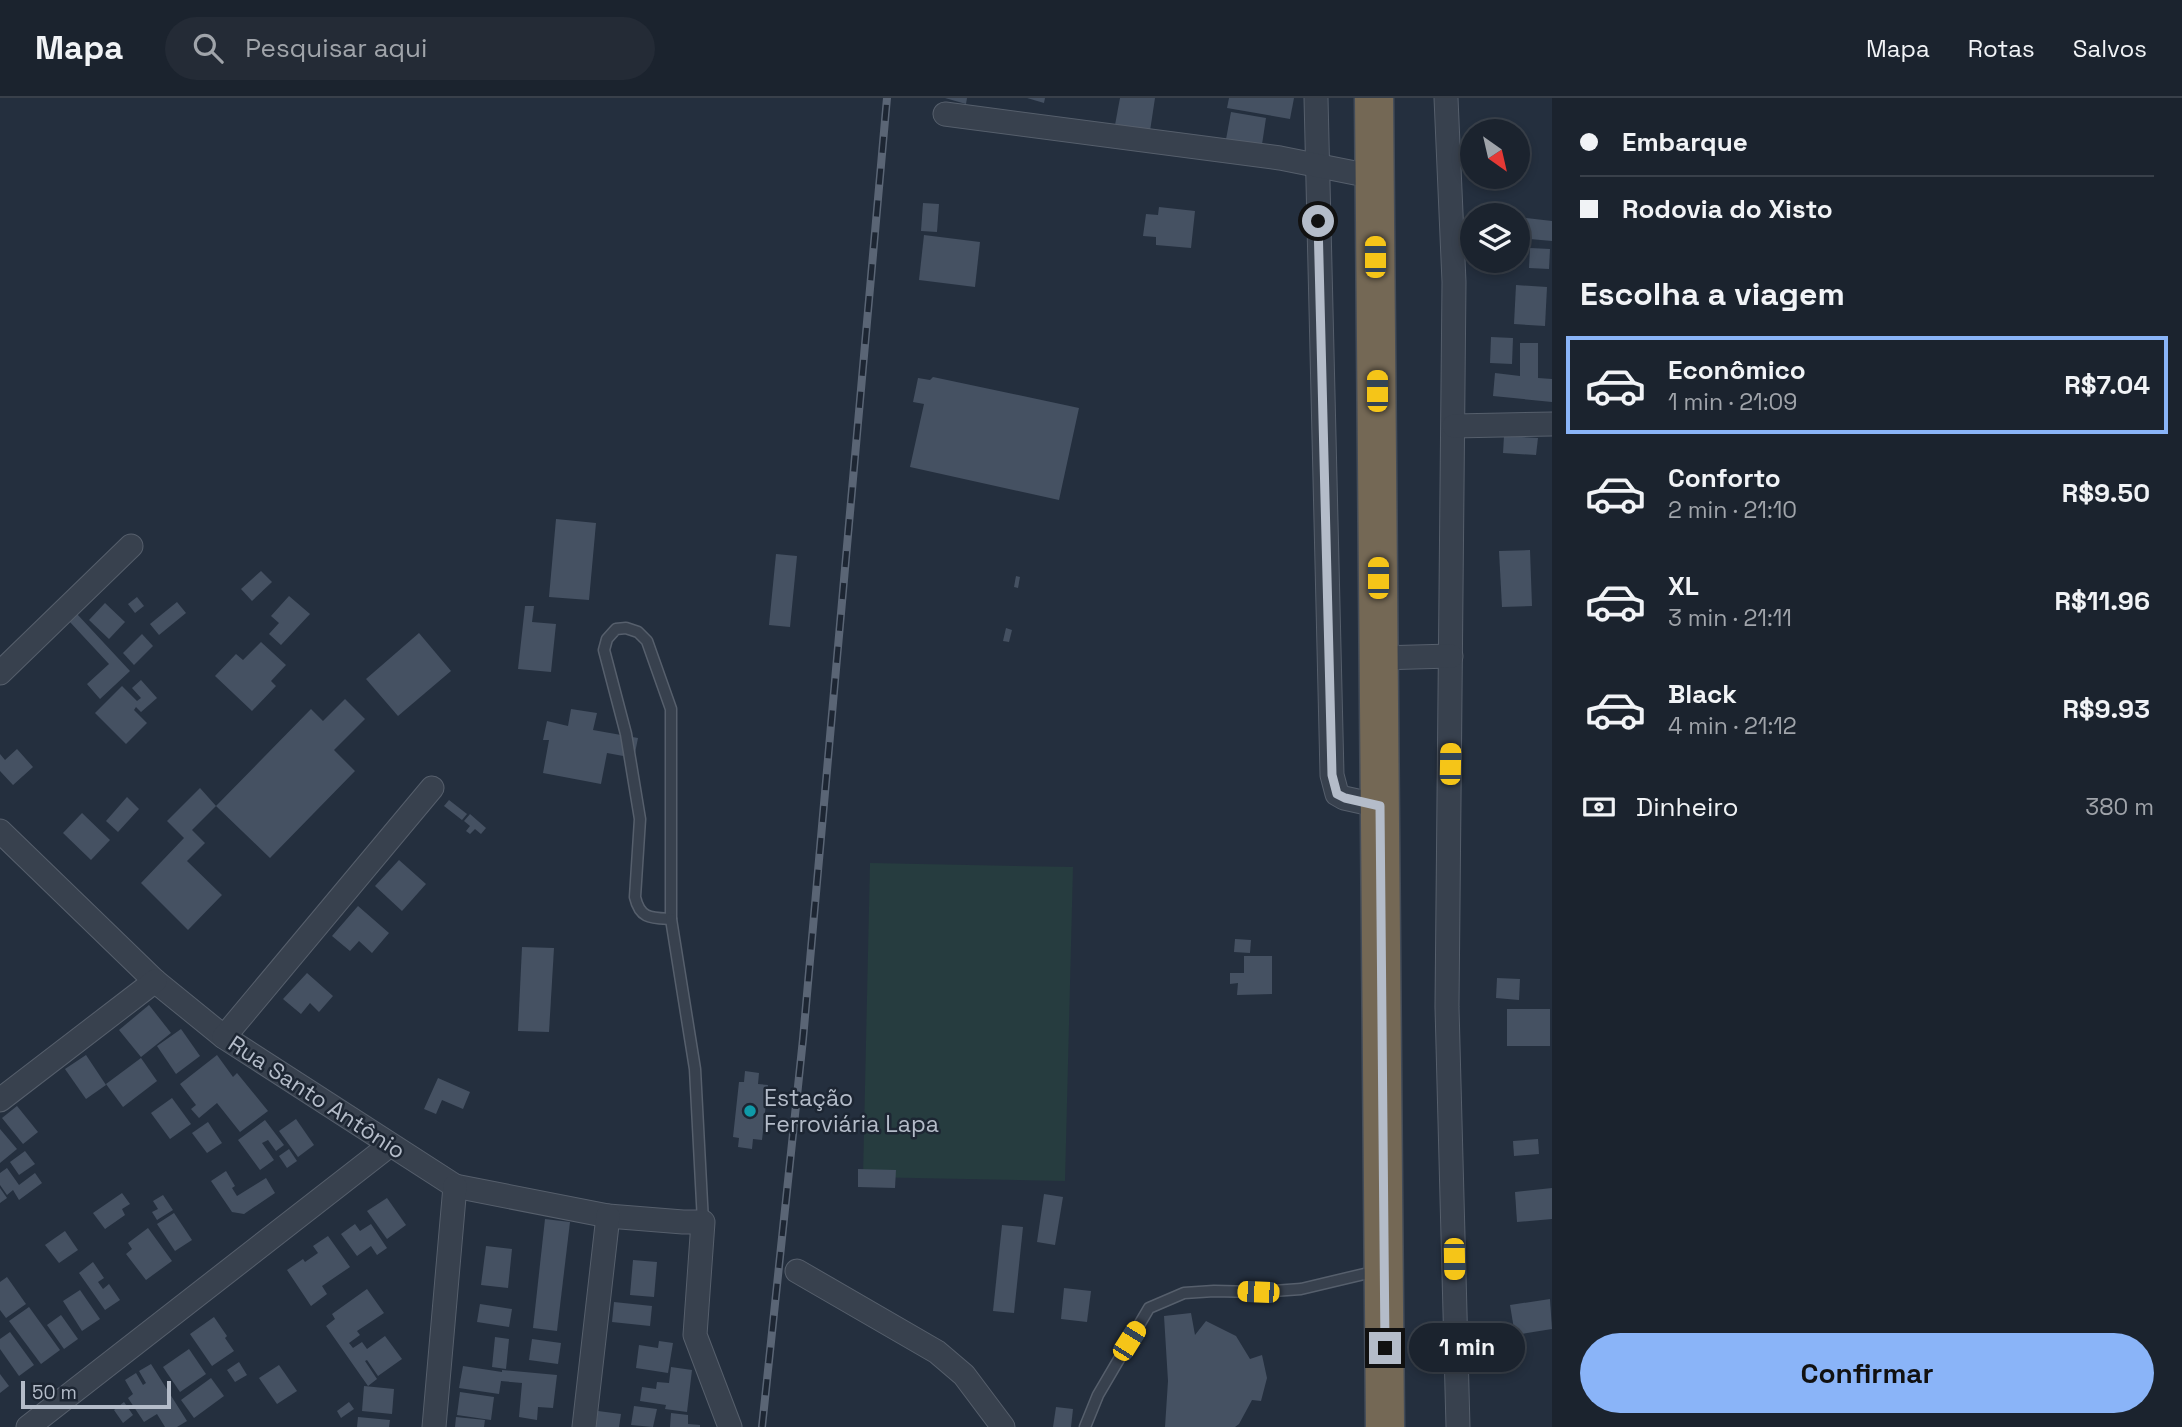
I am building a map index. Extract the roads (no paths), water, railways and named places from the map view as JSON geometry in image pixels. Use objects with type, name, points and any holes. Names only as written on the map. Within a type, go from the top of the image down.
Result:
[{"type":"highway","points":[[1374,98],[1385,1427]]},
{"type":"street","points":[[1316,98],[1332,775],[1337,794],[1380,806]]},
{"type":"street","points":[[1446,98],[1454,282],[1447,1007],[1458,1427]]},
{"type":"street","points":[[945,114],[1280,158],[1375,177]]},
{"type":"street","points":[[1454,426],[1552,424]]},
{"type":"street","points":[[0,673],[131,546]]},
{"type":"street","points":[[1379,658],[1451,656]]},
{"type":"street","points":[[224,1037],[432,788]]},
{"type":"street","name":"Rua Santo Antônio","points":[[0,831],[155,981],[224,1037],[455,1186],[608,1216],[703,1222]]},
{"type":"street","points":[[0,1100],[155,981]]},
{"type":"street","points":[[28,1427],[390,1145]]},
{"type":"street","points":[[434,1427],[455,1186]]},
{"type":"street","points":[[584,1427],[608,1216]]},
{"type":"street","points":[[703,1222],[695,1335],[730,1427]]},
{"type":"street","points":[[797,1271],[937,1352],[964,1375],[1003,1427]]},
{"type":"lane","points":[[671,919],[647,916],[638,909],[635,897],[639,807],[626,734],[604,650],[607,639],[616,629],[626,628],[638,632],[647,641],[671,709],[671,919],[695,1069],[703,1222]]},
{"type":"lane","points":[[1085,1427],[1098,1395],[1149,1308],[1184,1293],[1301,1289],[1384,1269]]},
{"type":"railway","points":[[762,1427],[803,1039],[887,98]]},
{"type":"place","name":"Estação Ferroviária Lapa","points":[[750,1111]]}]
